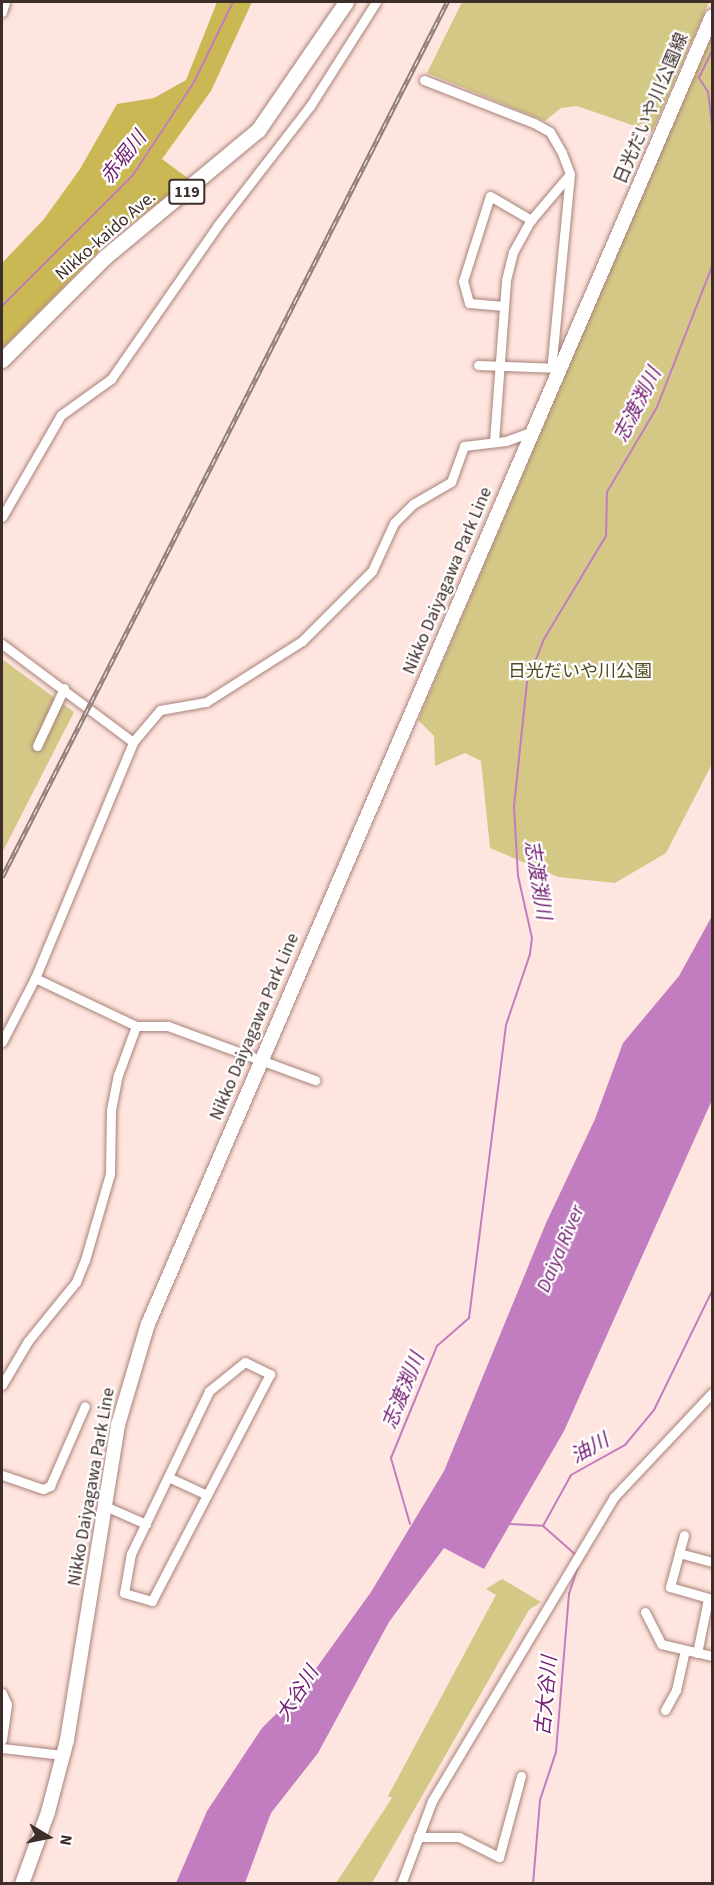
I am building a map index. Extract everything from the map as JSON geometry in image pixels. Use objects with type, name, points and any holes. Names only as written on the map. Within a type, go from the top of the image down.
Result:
[{"type":"highway","name":"Nikko-kaido Ave.","points":[[2,360],[105,257],[258,130],[346,2]]},
{"type":"main road","name":"Nikko Daiyagawa Park Line","points":[[21,1884],[63,1755],[122,1408],[142,1340],[712,16]]},
{"type":"street","points":[[2,12],[5,2]]},
{"type":"street","points":[[2,517],[61,415],[111,379],[218,225],[310,106],[376,2]]},
{"type":"street","points":[[424,80],[550,132],[570,174],[555,299],[552,361],[560,368]]},
{"type":"street","points":[[494,441],[504,306],[513,252],[531,220],[570,174]]},
{"type":"street","points":[[504,306],[469,303],[463,280],[490,196],[531,220]]},
{"type":"street","points":[[478,365],[560,368]]},
{"type":"street","points":[[2,1042],[34,978],[133,742],[160,710],[206,702],[302,641],[372,571],[394,523],[412,504],[451,482],[464,446],[533,431]]},
{"type":"street","points":[[2,644],[64,688],[133,742]]},
{"type":"street","points":[[37,746],[64,688]]},
{"type":"street","points":[[34,978],[136,1026],[168,1026],[260,1062],[315,1080]]},
{"type":"street","points":[[2,1385],[28,1341],[76,1282],[85,1260],[110,1174],[111,1110],[118,1075],[136,1026]]},
{"type":"street","points":[[245,1362],[270,1374],[207,1495],[152,1601],[124,1593],[131,1554],[209,1391],[245,1362]]},
{"type":"street","points":[[401,1884],[432,1801],[614,1497],[712,1393]]},
{"type":"street","points":[[2,1475],[43,1489],[50,1486],[85,1406]]},
{"type":"street","points":[[168,1477],[207,1495]]},
{"type":"street","points":[[105,1506],[146,1524]]},
{"type":"street","points":[[684,1535],[670,1587],[710,1599],[697,1653]]},
{"type":"street","points":[[679,1553],[712,1562]]},
{"type":"street","points":[[645,1612],[661,1644],[712,1656]]},
{"type":"street","points":[[665,1710],[676,1690],[685,1650]]},
{"type":"street","points":[[2,1693],[7,1704],[2,1740]]},
{"type":"street","points":[[2,1748],[63,1755]]},
{"type":"street","points":[[418,1837],[459,1837],[499,1857],[520,1776]]},
{"type":"green space","points":[[462,2],[709,2],[652,132],[577,106],[561,108],[545,121],[427,73]]},
{"type":"green space","name":"日光だいや川公園","points":[[712,30],[712,764],[666,853],[615,883],[558,877],[490,848],[481,761],[465,753],[435,766],[434,736],[418,720]]},
{"type":"green space","points":[[2,659],[74,712],[2,853]]},
{"type":"green space","points":[[502,1579],[541,1602],[529,1610],[372,1883],[336,1883],[392,1798],[388,1796],[496,1595],[486,1589]]},
{"type":"shaded area","points":[[217,2],[252,2],[211,91],[162,159],[189,179],[113,237],[2,349],[2,263],[44,219],[80,169],[117,104],[154,98],[186,80]]},
{"type":"water","points":[[712,916],[712,1100],[564,1431],[484,1569],[444,1548],[389,1622],[318,1753],[271,1813],[245,1883],[176,1883],[207,1811],[262,1728],[302,1688],[371,1592],[444,1471],[546,1223],[595,1119],[623,1043],[679,976]]},
{"type":"waterway","name":"赤堀川","points":[[2,306],[133,175],[194,82],[233,2]]},
{"type":"waterway","name":"志渡渕川","points":[[712,51],[699,78],[708,92],[712,126]]},
{"type":"waterway","name":"志渡渕川","points":[[410,1524],[391,1458],[437,1346],[469,1318],[506,1025],[530,954],[532,938],[518,876],[514,806],[527,682],[544,639],[606,536],[607,492],[657,407],[712,267]]},
{"type":"waterway","name":"油川","points":[[543,1526],[571,1475],[625,1445],[654,1410],[712,1291]]},
{"type":"waterway","name":"油川","points":[[510,1524],[543,1526]]},
{"type":"waterway","name":"古大谷川","points":[[543,1526],[577,1556]]},
{"type":"waterway","name":"古大谷川","points":[[533,1884],[540,1800],[556,1752],[569,1594],[580,1561]]},
{"type":"railway","points":[[2,877],[447,2]]},
{"type":"water label","name":"Daiya River","points":[[561,1249]]},
{"type":"water label","name":"大谷川","points":[[298,1694]]}]
